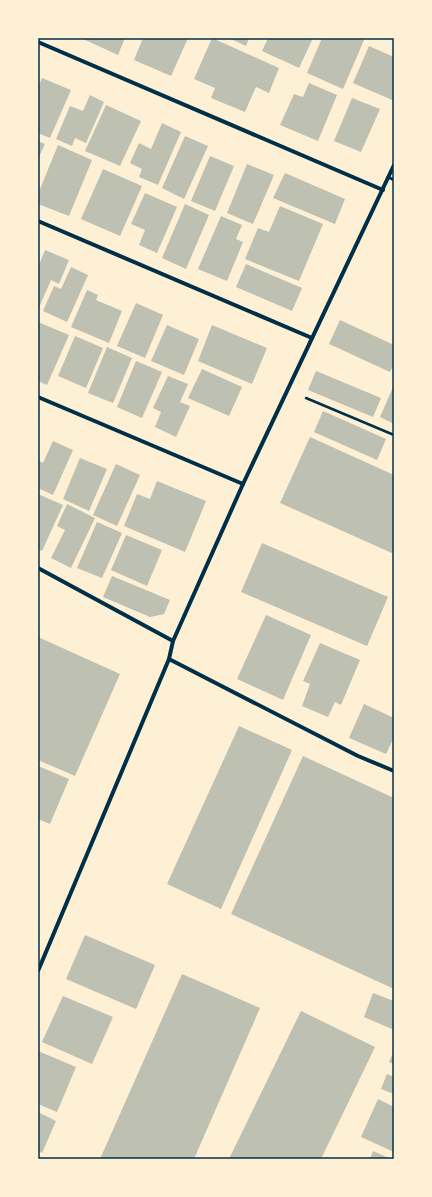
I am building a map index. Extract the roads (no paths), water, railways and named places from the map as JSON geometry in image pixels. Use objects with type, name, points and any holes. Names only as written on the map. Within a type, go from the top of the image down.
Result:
[{"type":"street","points":[[38,42],[383,190]]},
{"type":"street","points":[[38,972],[170,659],[173,641],[243,484],[394,165]]},
{"type":"street","points":[[38,221],[312,338]]},
{"type":"street","points":[[38,397],[243,484]]},
{"type":"street","points":[[38,568],[173,641]]},
{"type":"street","points":[[170,659],[358,756],[394,770]]},
{"type":"lane","points":[[388,178],[394,180]]}]
